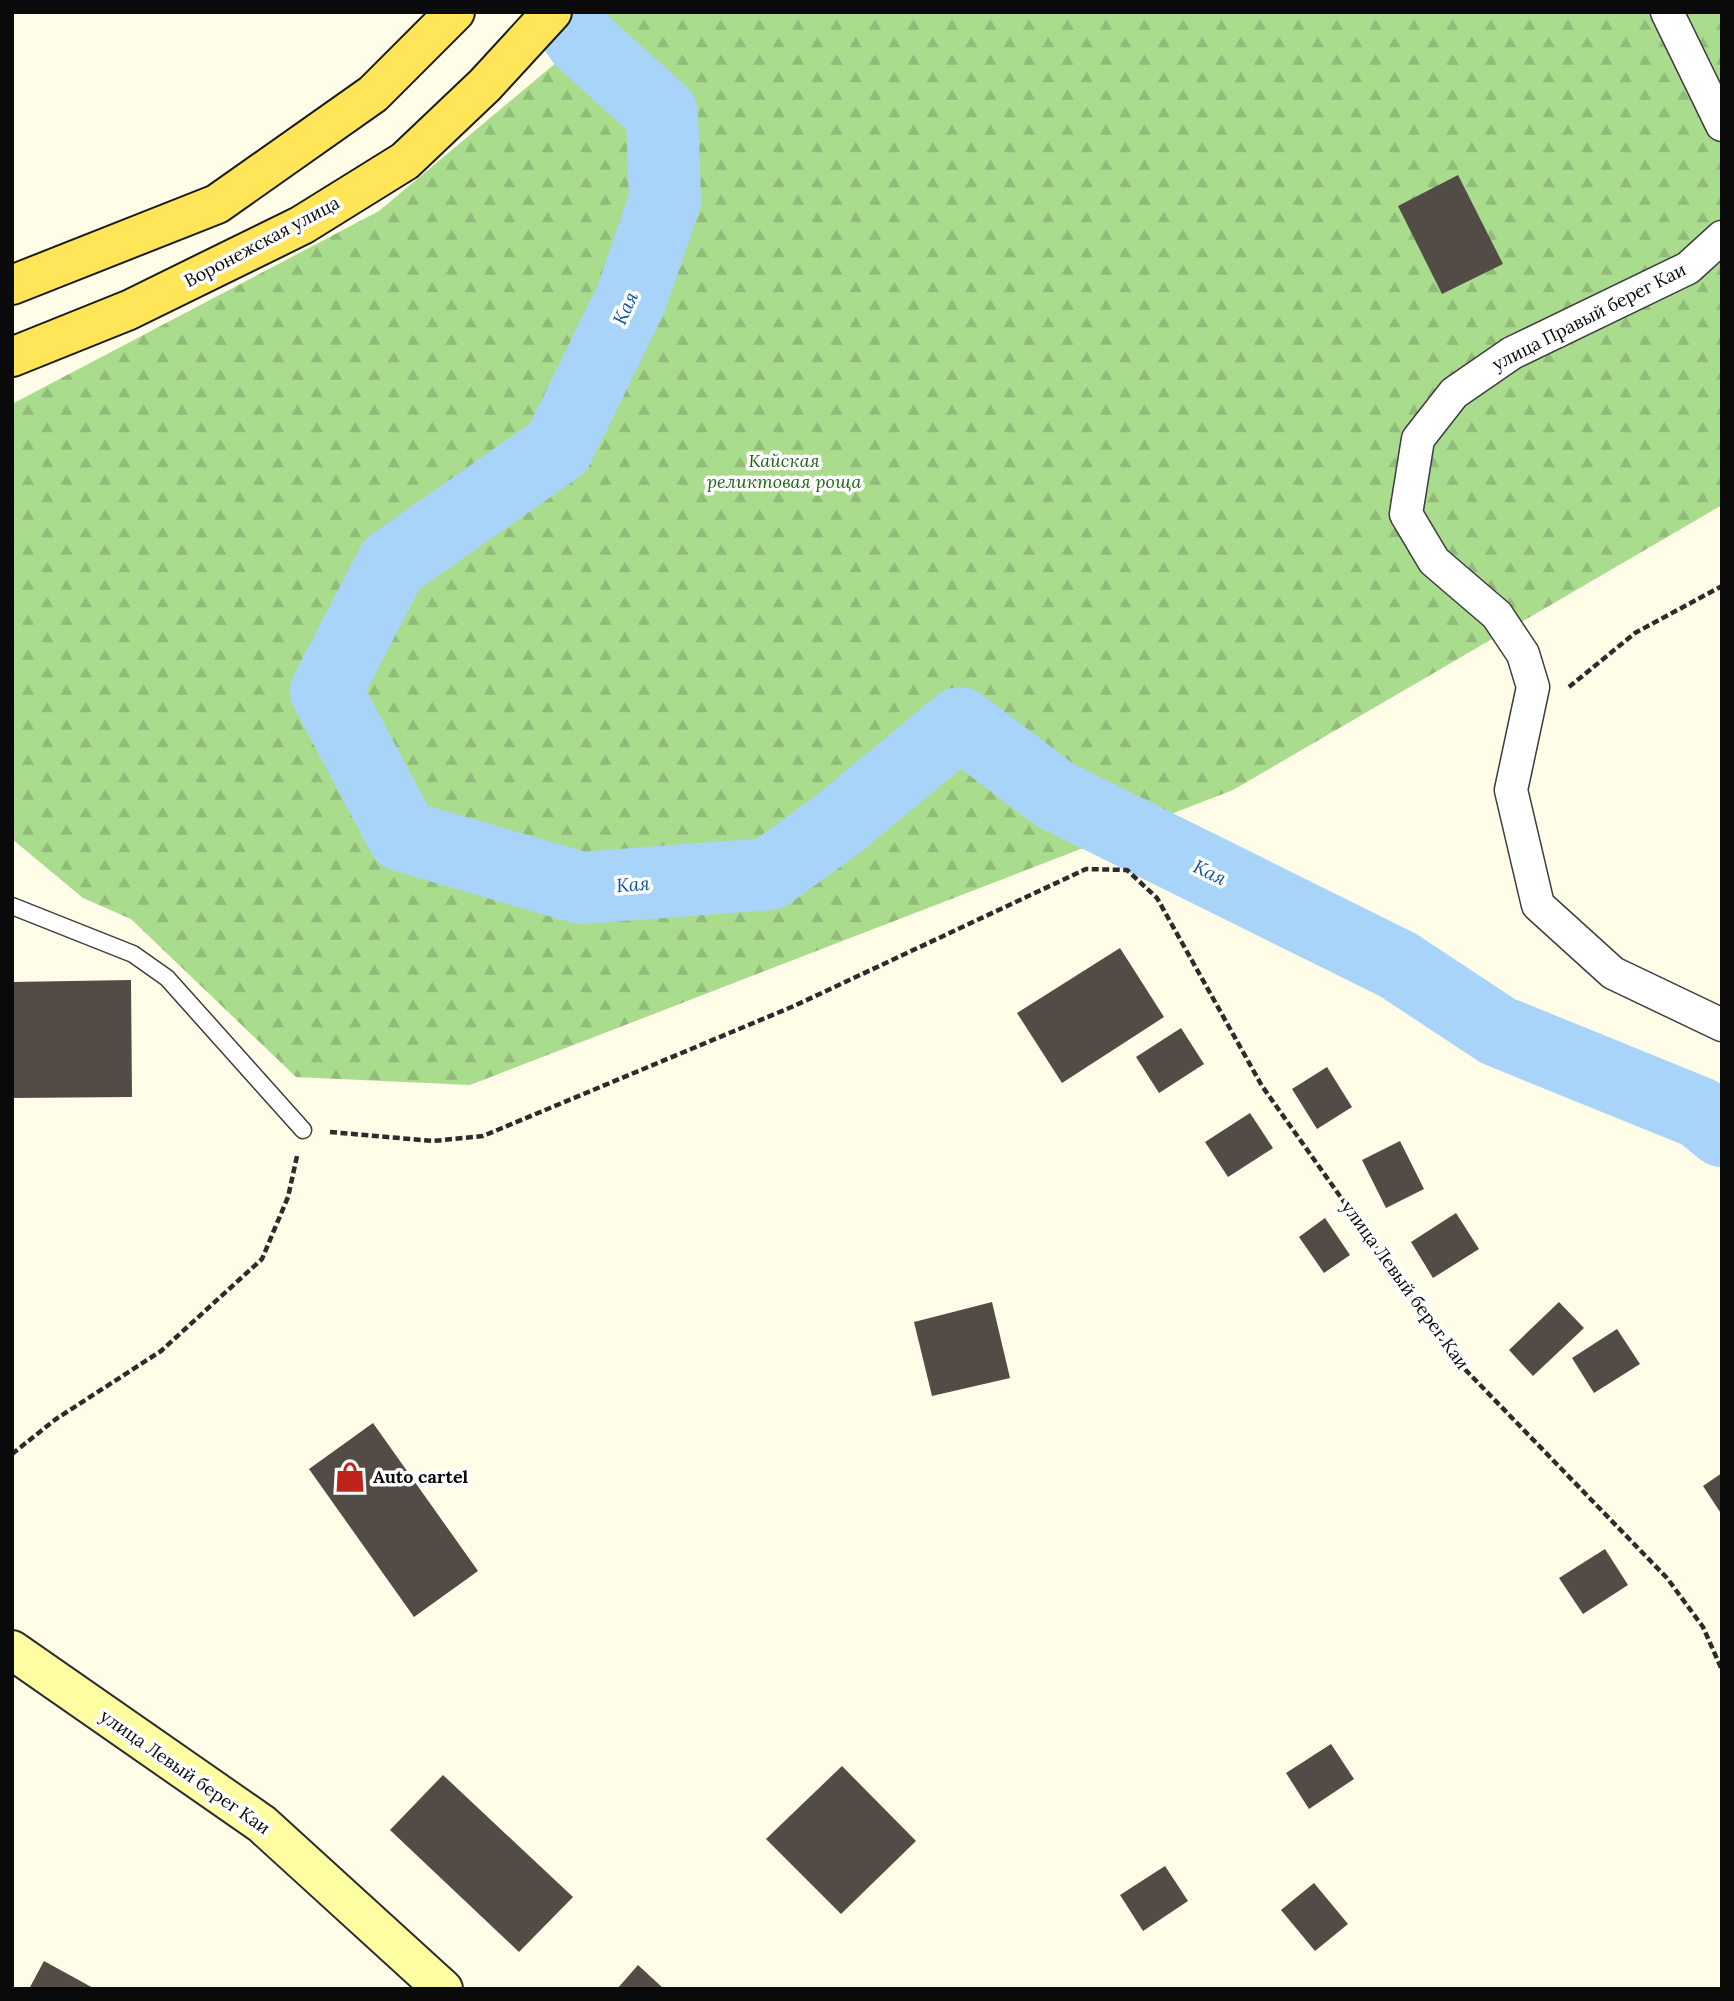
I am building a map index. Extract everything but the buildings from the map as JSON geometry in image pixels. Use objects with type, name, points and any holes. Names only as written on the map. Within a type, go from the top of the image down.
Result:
[{"type":"main road","name":"Воронежская улица","points":[[12,357],[129,310],[302,225],[405,161],[485,85],[552,12]]},
{"type":"main road","points":[[12,285],[217,204],[373,94],[444,24]]},
{"type":"street","points":[[1667,12],[1718,115]]},
{"type":"street","name":"улица Правый берег Каи","points":[[1722,237],[1688,268],[1512,353],[1454,393],[1418,439],[1406,514],[1434,561],[1497,615],[1523,654],[1533,687],[1511,790],[1538,905],[1614,973],[1722,1025]]},
{"type":"street","name":"улица Левый берег Каи","points":[[12,1650],[262,1824],[443,1989]]},
{"type":"lane","points":[[12,906],[133,954],[167,978],[303,1130]]},
{"type":"path","points":[[1525,723],[1635,633],[1722,586]]},
{"type":"path","name":"улица Левый берег Каи","points":[[303,1130],[433,1141],[483,1136],[794,1006],[1086,869],[1127,870],[1157,898],[1262,1086],[1456,1360],[1667,1578],[1703,1627],[1722,1670]]},
{"type":"path","points":[[12,1454],[56,1419],[161,1352],[262,1259],[288,1197],[303,1130]]},
{"type":"green space","name":"Кайская реликтовая роща","points":[[605,12],[1722,12],[1722,505],[1233,790],[470,1085],[296,1077],[131,919],[83,898],[12,839],[12,404],[379,211],[582,41]]},
{"type":"waterway","name":"Кая","points":[[562,12],[582,41],[662,113],[665,200],[631,299],[558,448],[392,564],[326,691],[403,836],[581,888],[769,874],[837,825],[960,723],[1055,795],[1398,965],[1498,1031],[1700,1113],[1722,1131]]},
{"type":"place","name":"Auto cartel","points":[[350,1477]]}]
